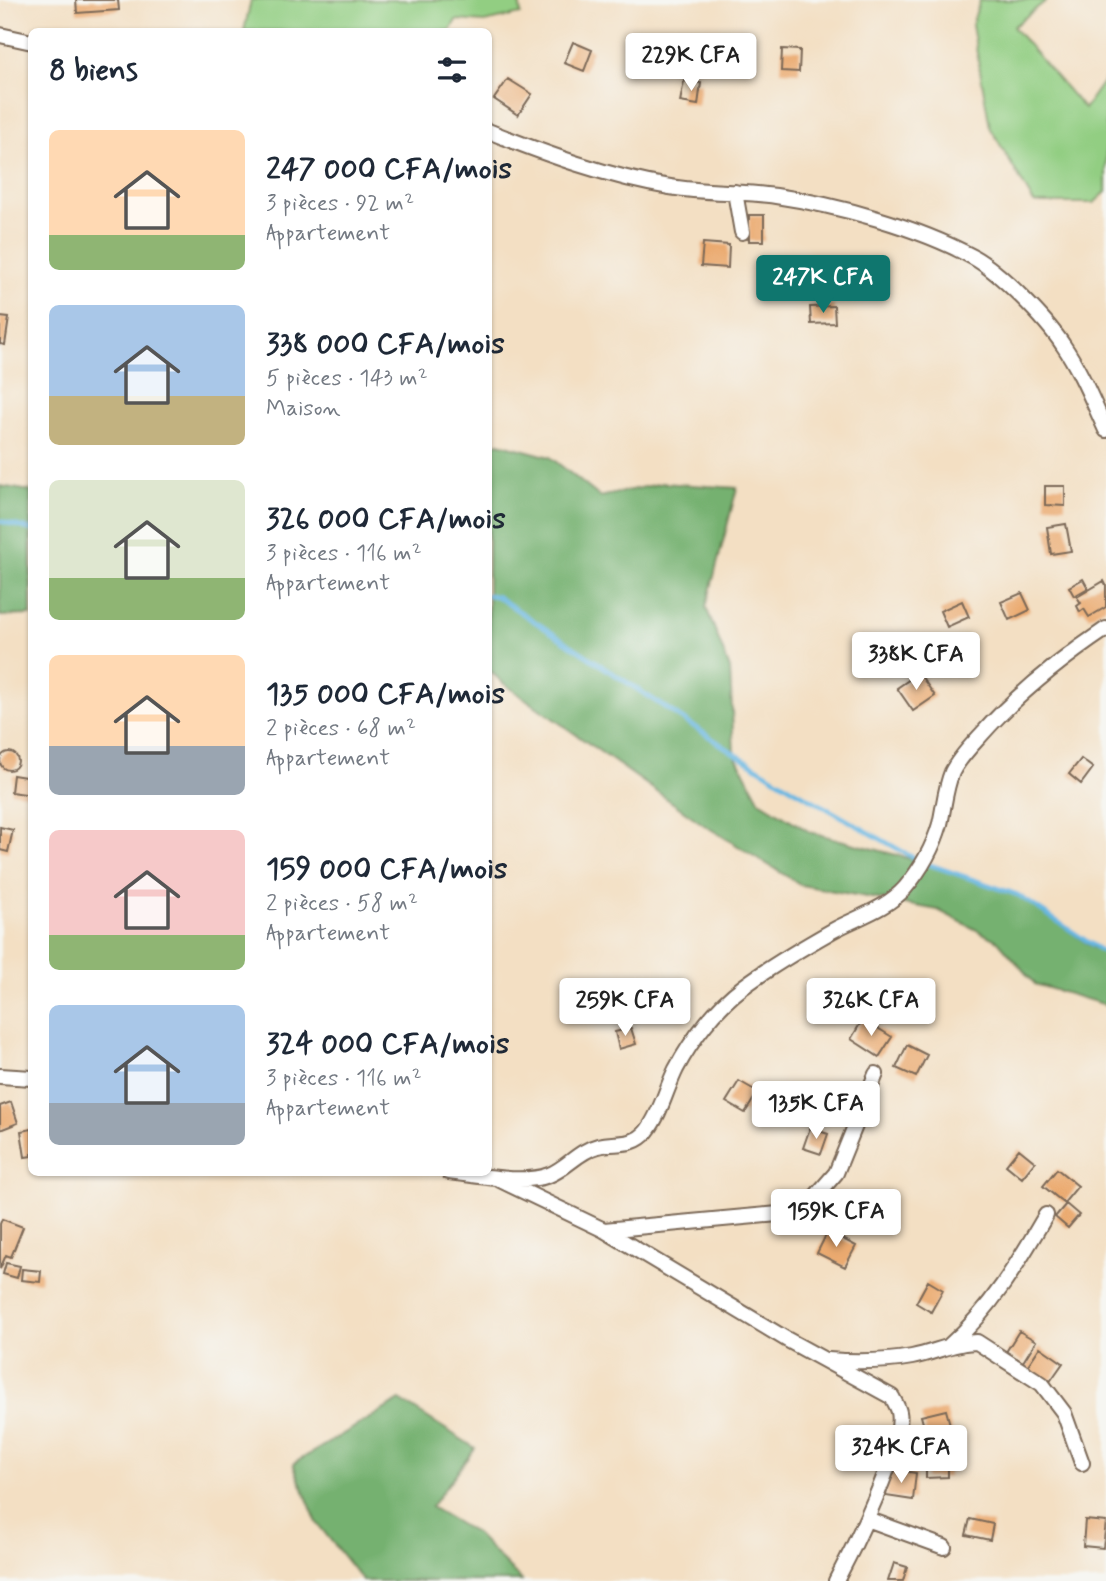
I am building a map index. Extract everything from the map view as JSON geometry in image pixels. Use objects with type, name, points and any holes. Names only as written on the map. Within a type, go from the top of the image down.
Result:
[{"type":"street","points":[[0,35],[28,41]]},
{"type":"street","points":[[492,133],[630,179],[672,187],[777,196],[844,210],[925,236],[975,258],[1025,300],[1063,345],[1106,430]]},
{"type":"street","points":[[735,192],[742,232]]},
{"type":"street","points":[[493,1176],[535,1179],[550,1175],[581,1152],[600,1145],[627,1144],[638,1139],[659,1110],[677,1068],[704,1026],[723,1004],[742,988],[802,949],[887,904],[904,889],[926,860],[940,823],[952,772],[966,751],[1006,707],[1044,673],[1106,629]]},
{"type":"street","points":[[604,1230],[789,1213],[816,1196],[836,1173],[876,1074]]},
{"type":"street","points":[[0,1076],[28,1077]]},
{"type":"street","points":[[493,1176],[604,1230],[823,1360],[891,1397],[899,1412],[897,1434],[867,1519],[836,1581]]},
{"type":"street","points":[[949,1346],[993,1302],[1046,1215]]},
{"type":"street","points":[[823,1360],[864,1362],[899,1359],[977,1342],[1042,1384],[1064,1413],[1082,1463]]},
{"type":"street","points":[[867,1519],[944,1546]]},
{"type":"green space","points":[[251,0],[519,0],[521,14],[484,22],[456,20],[452,28],[245,28]]},
{"type":"green space","points":[[980,0],[1047,0],[1013,27],[1084,109],[1106,78],[1106,192],[1094,203],[1034,203],[990,127],[972,25]]},
{"type":"green space","points":[[499,443],[550,457],[600,497],[662,483],[737,488],[706,607],[730,669],[734,753],[760,801],[810,832],[919,861],[1018,895],[1094,948],[1106,951],[1106,1005],[1035,984],[998,941],[938,910],[801,885],[704,825],[503,683],[492,673],[492,445]]},
{"type":"green space","points":[[0,486],[28,491],[28,615],[0,616]]},
{"type":"green space","points":[[400,1400],[475,1448],[431,1507],[476,1534],[522,1581],[363,1581],[317,1523],[293,1464]]},
{"type":"building","points":[[76,0],[118,0],[119,10],[77,13]]},
{"type":"building","points":[[573,42],[592,50],[584,71],[564,63]]},
{"type":"building","points":[[782,49],[800,50],[799,72],[781,71]]},
{"type":"building","points":[[508,79],[532,94],[518,115],[494,99]]},
{"type":"building","points":[[684,81],[701,83],[698,105],[680,102]]},
{"type":"building","points":[[749,215],[764,215],[764,241],[749,241]]},
{"type":"building","points":[[703,243],[729,245],[728,268],[701,266]]},
{"type":"building","points":[[853,265],[856,292],[834,294],[831,267]]},
{"type":"building","points":[[811,274],[813,298],[796,299],[795,275]]},
{"type":"building","points":[[834,306],[835,323],[811,324],[810,307]]},
{"type":"building","points":[[0,317],[9,318],[5,345],[0,344]]},
{"type":"building","points":[[1045,486],[1065,486],[1065,506],[1045,505]]},
{"type":"building","points":[[1066,524],[1071,551],[1051,554],[1047,527]]},
{"type":"building","points":[[1083,579],[1088,588],[1074,596],[1069,587]]},
{"type":"building","points":[[1104,581],[1106,607],[1089,617],[1084,609],[1080,612],[1077,606],[1081,603],[1077,597]]},
{"type":"building","points":[[1022,593],[1030,610],[1009,620],[1001,602]]},
{"type":"building","points":[[962,601],[969,617],[947,627],[940,611]]},
{"type":"building","points":[[919,673],[935,696],[913,711],[897,688]]},
{"type":"building","points":[[9,752],[15,755],[18,761],[15,767],[9,770],[3,767],[0,761],[3,755]]},
{"type":"building","points":[[1081,759],[1093,768],[1081,784],[1069,774]]},
{"type":"building","points":[[13,775],[28,777],[28,794],[11,792]]},
{"type":"building","points":[[0,827],[13,830],[8,852],[0,850]]},
{"type":"building","points":[[863,1019],[892,1037],[879,1057],[851,1039]]},
{"type":"building","points":[[631,1028],[636,1044],[619,1049],[615,1032]]},
{"type":"building","points":[[907,1045],[927,1055],[916,1077],[896,1068]]},
{"type":"building","points":[[739,1081],[758,1092],[745,1113],[726,1102]]},
{"type":"building","points":[[11,1102],[18,1123],[0,1130],[0,1106]]},
{"type":"building","points":[[810,1128],[828,1134],[821,1154],[803,1148]]},
{"type":"building","points":[[28,1130],[28,1157],[25,1157],[21,1131]]},
{"type":"building","points":[[1019,1149],[1035,1162],[1022,1178],[1006,1165]]},
{"type":"building","points":[[1057,1169],[1078,1186],[1064,1203],[1043,1186]]},
{"type":"building","points":[[1066,1204],[1079,1215],[1068,1228],[1055,1217]]},
{"type":"building","points":[[2,1219],[23,1227],[11,1257],[6,1255],[0,1269],[0,1224]]},
{"type":"building","points":[[828,1231],[856,1246],[845,1267],[817,1253]]},
{"type":"building","points":[[6,1263],[20,1266],[17,1278],[3,1274]]},
{"type":"building","points":[[22,1269],[41,1271],[40,1282],[21,1280]]},
{"type":"building","points":[[928,1281],[943,1290],[931,1312],[916,1303]]},
{"type":"building","points":[[1019,1331],[1036,1341],[1023,1362],[1006,1352]]},
{"type":"building","points":[[1040,1347],[1063,1363],[1049,1383],[1026,1368]]},
{"type":"building","points":[[946,1410],[954,1439],[929,1445],[921,1416]]},
{"type":"building","points":[[948,1450],[948,1477],[926,1478],[926,1451]]},
{"type":"building","points":[[890,1469],[916,1473],[913,1500],[886,1496]]},
{"type":"building","points":[[970,1519],[993,1524],[990,1540],[966,1535]]},
{"type":"building","points":[[1085,1520],[1106,1522],[1103,1548],[1083,1546]]},
{"type":"building","points":[[894,1563],[907,1567],[903,1581],[888,1581]]},
{"type":"waterway","points":[[0,521],[28,529]]},
{"type":"waterway","points":[[492,596],[793,789],[919,861],[1018,895],[1106,954]]}]
